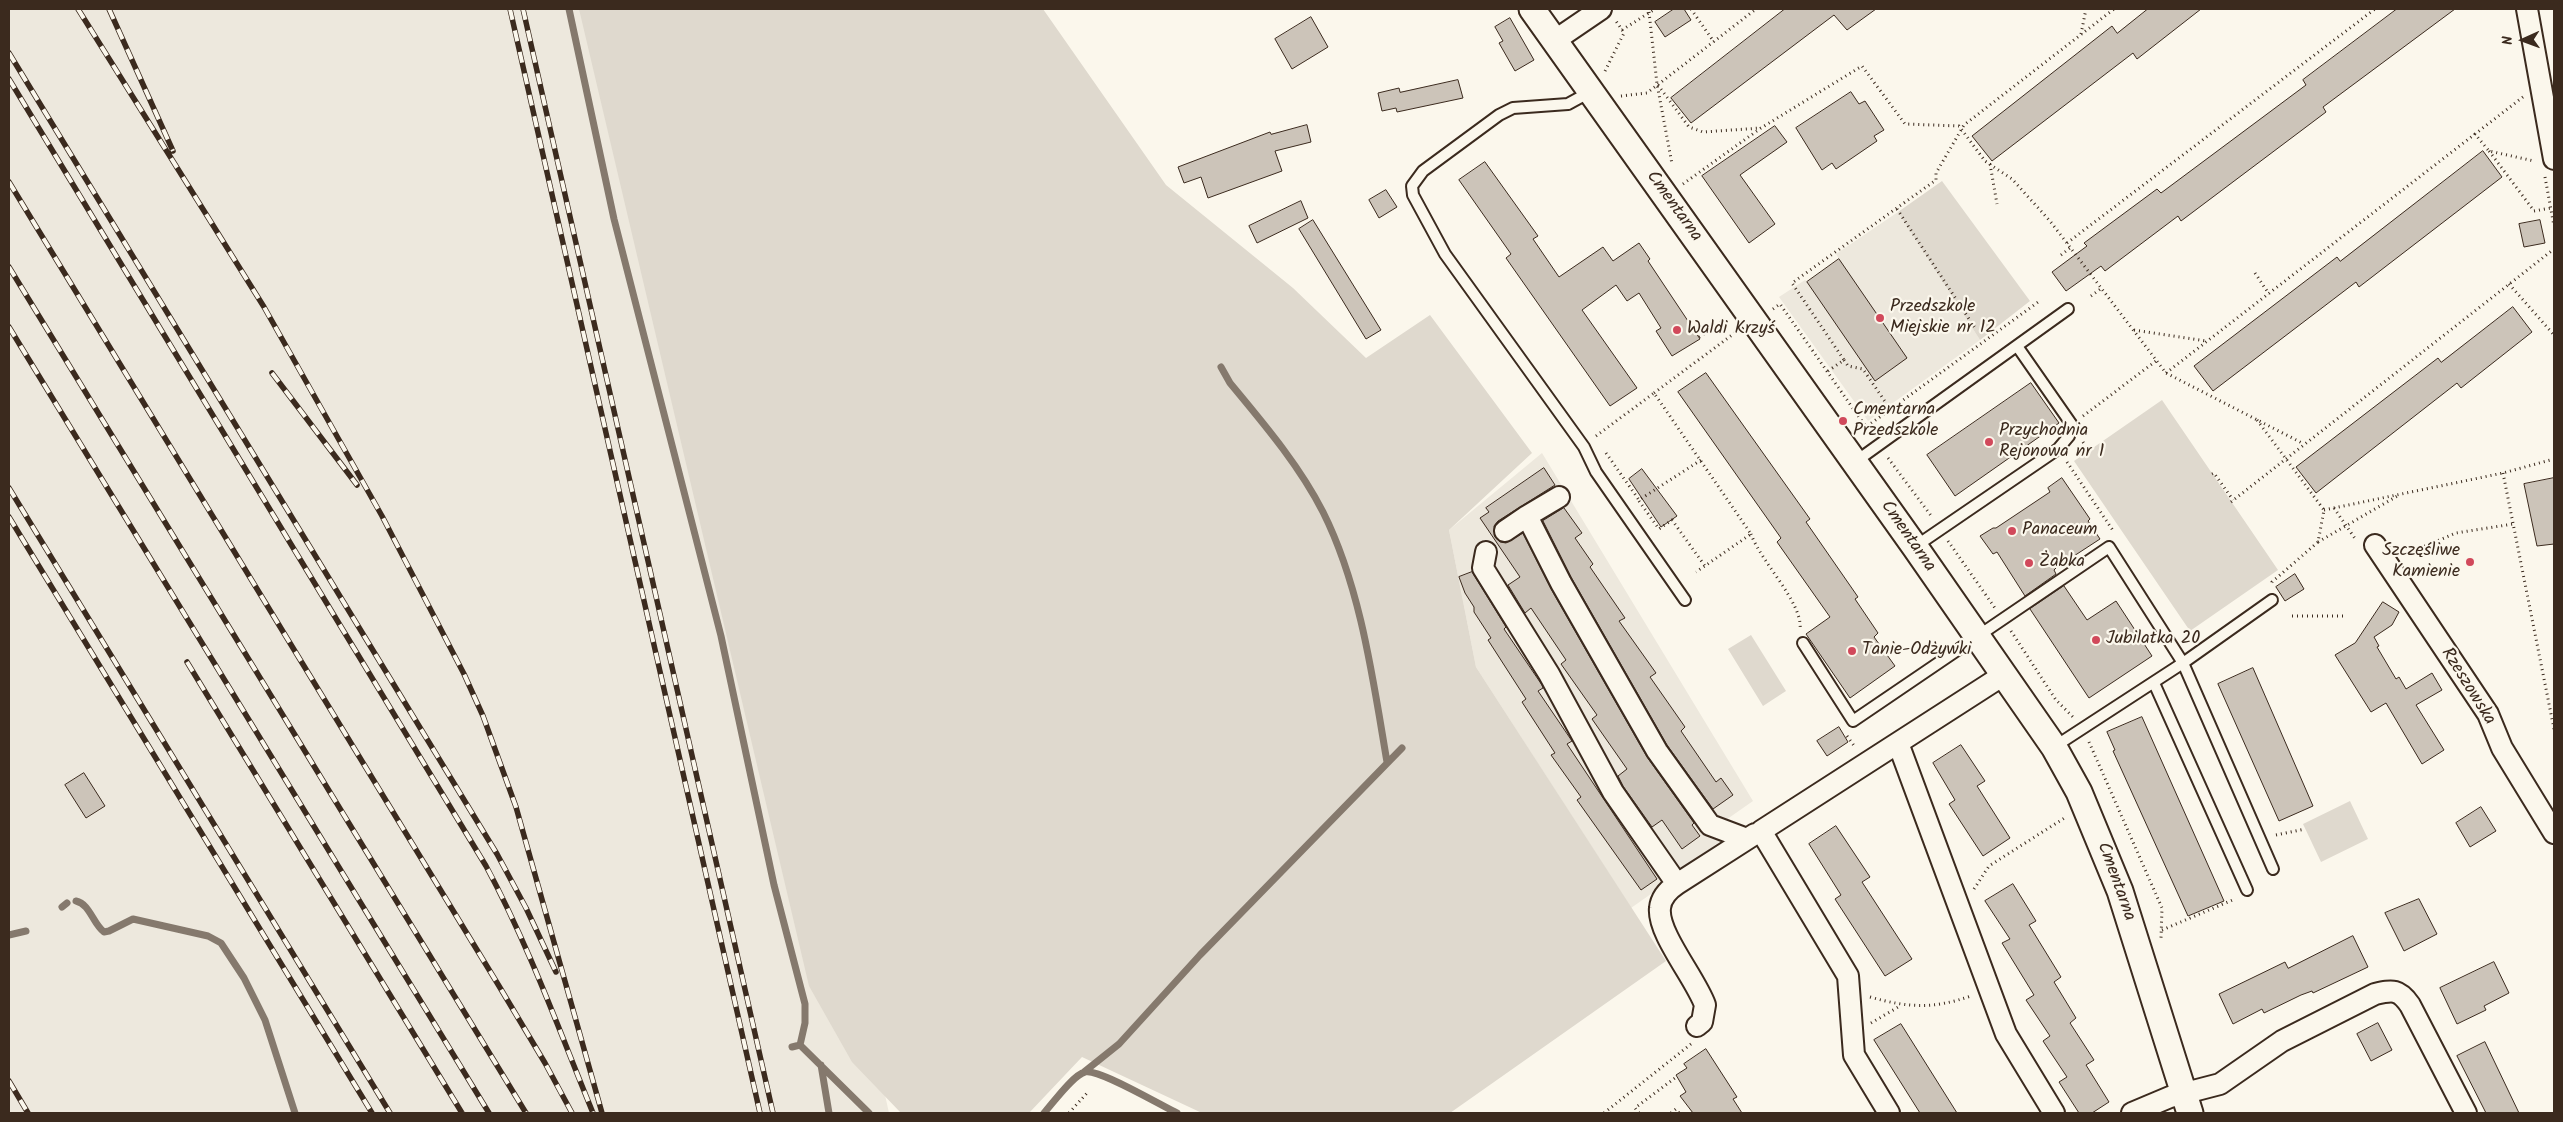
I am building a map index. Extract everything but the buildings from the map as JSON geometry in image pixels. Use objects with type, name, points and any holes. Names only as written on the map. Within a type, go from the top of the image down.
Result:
[{"type":"street","name":"Cmentarna","points":[[1532,9],[1554,41],[1602,87],[1854,463],[2005,674],[2054,747],[2078,792],[2120,891],[2187,1103]]},
{"type":"street","points":[[2527,9],[2548,161]]},
{"type":"street","points":[[1554,41],[1607,13]]},
{"type":"street","points":[[1505,531],[1558,497]]},
{"type":"street","points":[[1527,516],[1561,583],[1657,751],[1710,826],[1754,835],[1848,976],[1854,1055],[1889,1113]]},
{"type":"street","name":"Rzeszowska","points":[[2376,544],[2488,714],[2502,748],[2554,833]]},
{"type":"street","points":[[1486,552],[1483,568],[1549,674],[1613,792],[1677,884]]},
{"type":"street","points":[[1696,1033],[1705,1014],[1702,997],[1662,926],[1660,917],[1662,900],[1666,892],[2005,674]]},
{"type":"street","points":[[1898,743],[2006,1034],[2054,1113]]},
{"type":"street","points":[[2132,1113],[2170,1096],[2187,1103],[2220,1084],[2282,1041],[2375,994],[2391,991],[2403,995],[2410,1005],[2466,1113]]},
{"type":"lane","points":[[1602,87],[1568,104],[1513,108],[1500,114],[1422,171],[1412,186],[1413,195],[1445,254],[1584,447],[1596,472],[1685,600]]},
{"type":"lane","points":[[1854,463],[2068,309]]},
{"type":"lane","points":[[1915,547],[2058,449],[2069,436],[2072,425],[2017,346]]},
{"type":"lane","points":[[1803,643],[1854,720],[2109,547],[2183,663],[2273,869]]},
{"type":"lane","points":[[2054,747],[2154,683],[2272,600]]},
{"type":"lane","points":[[2154,683],[2245,892]]},
{"type":"path","points":[[1622,30],[1655,9]]},
{"type":"path","points":[[1691,9],[1714,42]]},
{"type":"path","points":[[1607,13],[1624,33],[1602,87],[1646,93],[1756,9]]},
{"type":"path","points":[[2081,34],[2086,9]]},
{"type":"path","points":[[1890,409],[1863,369],[1848,366],[1792,284],[1936,180],[1936,173],[1962,129],[2114,9]]},
{"type":"path","points":[[2067,243],[2375,9]]},
{"type":"path","points":[[1649,12],[1657,84],[1673,170]]},
{"type":"path","points":[[1677,189],[1761,128],[1862,66],[1905,124],[1959,126],[1990,164],[2012,179],[2071,248],[2166,373],[2304,444]]},
{"type":"path","points":[[1657,84],[1689,127],[1703,132],[1761,128]]},
{"type":"path","points":[[2166,373],[2530,92]]},
{"type":"path","points":[[2475,134],[2534,211],[2551,208]]},
{"type":"path","points":[[2489,151],[2548,161]]},
{"type":"path","points":[[1990,164],[1997,204]]},
{"type":"path","points":[[1897,209],[1975,328]]},
{"type":"path","points":[[2061,255],[2071,248]]},
{"type":"path","points":[[2212,474],[2214,473],[2232,501],[2554,249]]},
{"type":"path","points":[[2255,273],[2269,294]]},
{"type":"path","points":[[2509,284],[2554,335]]},
{"type":"path","points":[[2092,296],[2102,288]]},
{"type":"path","points":[[1699,337],[1732,315]]},
{"type":"path","points":[[1595,436],[1742,328]]},
{"type":"path","points":[[2133,330],[2207,342]]},
{"type":"path","points":[[1828,371],[1844,360]]},
{"type":"path","points":[[2072,425],[2156,361]]},
{"type":"path","points":[[1654,393],[1751,534],[1696,572]]},
{"type":"path","points":[[2257,420],[2324,510],[2318,542]]},
{"type":"path","points":[[1589,428],[1659,529],[1672,520],[1705,566]]},
{"type":"path","points":[[2058,449],[2115,534],[2116,545],[2111,550]]},
{"type":"path","points":[[2324,510],[2503,473],[2554,459]]},
{"type":"path","points":[[1639,500],[1701,460]]},
{"type":"path","points":[[2503,473],[2554,728]]},
{"type":"path","points":[[2272,600],[2272,582],[2318,542],[2402,493]]},
{"type":"path","points":[[2387,562],[2456,533],[2513,524]]},
{"type":"path","points":[[2292,616],[2343,616]]},
{"type":"path","points":[[2002,618],[2056,700],[2083,728]]},
{"type":"path","points":[[1971,893],[1989,866],[2067,816]]},
{"type":"path","points":[[2268,837],[2306,829]]},
{"type":"path","points":[[2162,930],[2245,892]]},
{"type":"path","points":[[1866,996],[1901,1006],[1941,1005],[1971,996]]},
{"type":"path","points":[[1869,1025],[1901,1006]]},
{"type":"path","points":[[1604,1113],[1696,1033]]},
{"type":"path","points":[[1639,1113],[1635,1108],[1675,1078]]},
{"type":"path","points":[[1069,1113],[1086,1093]]},
{"type":"path","points":[[1671,1113],[1676,1110],[1679,1113]]},
{"type":"shaded area","points":[[9,9],[624,9],[757,513],[889,1113],[9,1113]]},
{"type":"shaded area","points":[[579,9],[1043,9],[1166,185],[1293,288],[1366,358],[1430,315],[1532,453],[1449,530],[1476,667],[1666,961],[1450,1113],[1202,1113],[1082,1057],[1029,1113],[901,1113],[852,1062],[809,986]]},
{"type":"shaded area","points":[[1942,181],[2030,301],[1980,340],[1898,212]]},
{"type":"shaded area","name":"Przedszkole Miejskie nr 12","points":[[1898,212],[1980,340],[1868,421],[1863,414],[1866,411],[1859,402],[1856,404],[1779,297],[1805,280],[1807,282],[1839,259],[1836,254]]},
{"type":"shaded area","points":[[2162,400],[2278,570],[2190,631],[2074,461]]},
{"type":"shaded area","points":[[1542,453],[1753,801],[1713,829],[1722,844],[1631,908],[1476,667],[1449,530]]},
{"type":"shaded area","points":[[1751,635],[1786,691],[1763,706],[1728,649]]},
{"type":"shaded area","points":[[2350,801],[2368,839],[2321,862],[2303,824]]},
{"type":"waterway","points":[[569,9],[614,219],[721,636],[774,885],[805,1004],[805,1023],[800,1045]]},
{"type":"waterway","points":[[1221,367],[1230,383],[1280,445],[1303,478],[1323,512],[1336,541],[1347,572],[1364,635],[1387,762]]},
{"type":"waterway","points":[[1084,1072],[1119,1044],[1200,955],[1402,748]]},
{"type":"waterway","points":[[76,901],[85,906],[104,932],[133,919],[208,936],[221,943],[244,978],[265,1020],[295,1113]]},
{"type":"waterway","points":[[62,907],[67,903]]},
{"type":"waterway","points":[[9,935],[26,931]]},
{"type":"waterway","points":[[792,1047],[800,1045],[869,1113]]},
{"type":"waterway","points":[[821,1065],[829,1113]]},
{"type":"waterway","points":[[1044,1113],[1069,1084],[1085,1072],[1092,1072],[1116,1081],[1177,1113]]},
{"type":"railway","points":[[78,9],[264,307],[382,516],[464,674],[483,716],[516,807],[602,1113]]},
{"type":"railway","points":[[109,9],[173,151]]},
{"type":"railway","points":[[510,9],[760,1113]]},
{"type":"railway","points":[[523,9],[773,1113]]},
{"type":"railway","points":[[9,53],[497,854],[526,908],[556,972]]},
{"type":"railway","points":[[9,79],[486,866],[530,957],[593,1113]]},
{"type":"railway","points":[[9,182],[499,986],[545,1063],[572,1113]]},
{"type":"railway","points":[[9,267],[526,1113]]},
{"type":"railway","points":[[9,327],[489,1113]]},
{"type":"railway","points":[[272,373],[357,485]]},
{"type":"railway","points":[[9,488],[390,1113]]},
{"type":"railway","points":[[9,517],[372,1113]]},
{"type":"railway","points":[[187,662],[462,1113]]},
{"type":"railway","points":[[9,1081],[28,1113]]},
{"type":"place","name":"Przedszkole Miejskie nr 12","points":[[1880,318]]},
{"type":"place","name":"Waldi Krzyś","points":[[1677,330]]},
{"type":"place","name":"Cmentarna Przedszkole","points":[[1843,421]]},
{"type":"place","name":"Przychodnia Rejonowa nr 1","points":[[1989,442]]},
{"type":"place","name":"Panaceum","points":[[2012,531]]},
{"type":"place","name":"Szczęśliwe Kamienie","points":[[2470,562]]},
{"type":"place","name":"Żabka","points":[[2029,563]]},
{"type":"place","name":"Jubilatka 20","points":[[2096,640]]},
{"type":"place","name":"Tanie-Odżywki","points":[[1852,651]]}]
